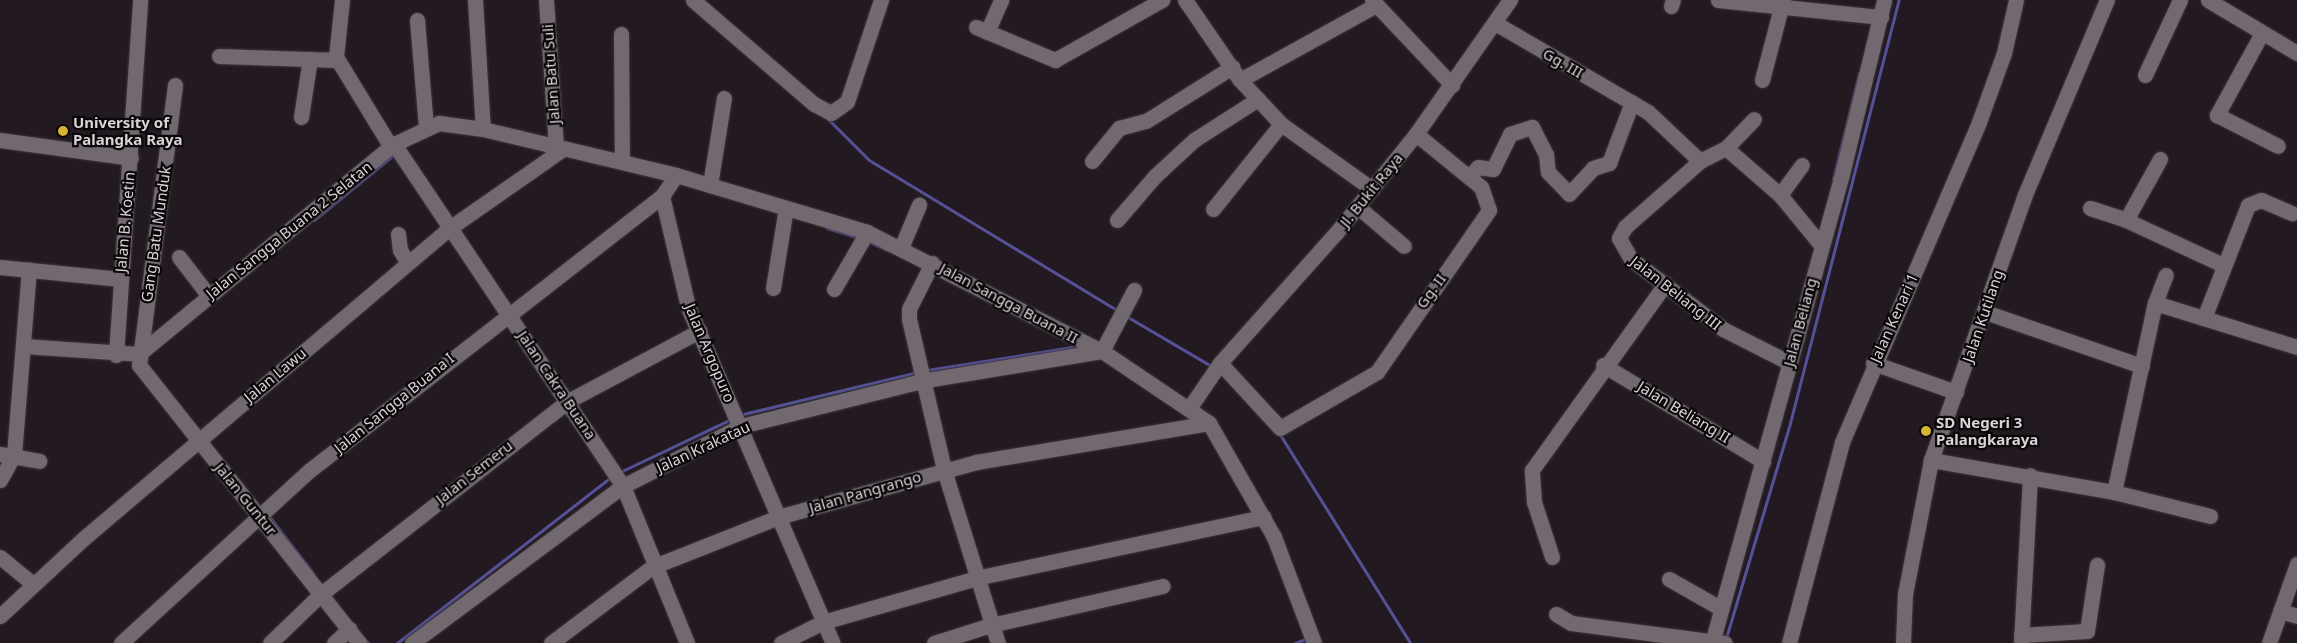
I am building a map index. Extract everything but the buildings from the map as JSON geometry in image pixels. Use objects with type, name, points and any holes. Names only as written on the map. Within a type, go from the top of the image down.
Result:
[{"type":"street","name":"Jalan B. Koetin","points":[[116,355],[120,279],[131,158],[140,0]]},
{"type":"street","points":[[219,56],[337,60],[342,0]]},
{"type":"street","points":[[475,0],[483,129]]},
{"type":"street","name":"Jalan Batu Suli","points":[[546,0],[559,148]]},
{"type":"street","points":[[694,0],[814,104],[831,113],[847,102],[881,0]]},
{"type":"street","points":[[1001,0],[981,30],[1056,60],[1162,0]]},
{"type":"street","points":[[1185,0],[1236,73],[1281,124],[1372,189]]},
{"type":"street","name":"Jl. Bukit Raya","points":[[1190,407],[1215,370],[1358,207],[1416,134],[1510,0]]},
{"type":"street","points":[[1718,0],[1782,2],[1880,17]]},
{"type":"street","name":"Jalan Beliang","points":[[1716,642],[1720,608],[1790,363],[1884,0]]},
{"type":"street","name":"Jalan Kenari 1","points":[[1789,643],[1842,442],[1873,364],[1979,122],[2004,53],[2016,0]]},
{"type":"street","name":"Jalan Kutilang","points":[[1903,643],[1905,594],[1931,460],[2053,123],[2107,0]]},
{"type":"street","points":[[2145,76],[2180,0]]},
{"type":"street","points":[[2208,0],[2228,5],[2262,33],[2297,53]]},
{"type":"street","points":[[1092,161],[1119,128],[1146,121],[1374,2],[1452,85]]},
{"type":"street","points":[[1762,80],[1782,2]]},
{"type":"street","points":[[417,20],[426,128]]},
{"type":"street","name":"Gg. III","points":[[1495,23],[1648,112],[1700,160]]},
{"type":"street","points":[[2262,33],[2217,115],[2278,146]]},
{"type":"street","points":[[621,34],[622,162]]},
{"type":"street","points":[[301,117],[310,59]]},
{"type":"street","name":"Jalan Cakra Buana","points":[[337,60],[392,146],[451,227],[568,400],[623,486],[652,567],[687,643]]},
{"type":"street","name":"Gang Batu Munduk","points":[[139,354],[175,85]]},
{"type":"street","points":[[710,185],[724,98]]},
{"type":"street","points":[[1117,220],[1155,176],[1194,140],[1258,99]]},
{"type":"street","points":[[1468,177],[1478,168],[1493,169],[1510,134],[1532,127],[1546,154],[1548,172],[1570,194],[1593,168],[1609,163],[1632,102]]},
{"type":"street","points":[[1700,160],[1726,148],[1754,119]]},
{"type":"street","name":"Jalan Sangga Buana 2 Selatan","points":[[139,354],[392,146],[426,128],[447,123],[483,129],[559,148]]},
{"type":"street","points":[[1213,209],[1281,124]]},
{"type":"street","name":"Gg. II","points":[[1215,370],[1280,428],[1366,382],[1391,354],[1423,301],[1487,215],[1488,198],[1468,177],[1416,134]]},
{"type":"street","points":[[0,140],[131,158]]},
{"type":"street","name":"Jalan Sangga Buana II","points":[[559,148],[676,175],[867,232],[932,263],[1102,351],[1190,407],[1209,423],[1264,517],[1311,642]]},
{"type":"street","name":"Jalan Lawu","points":[[0,616],[33,584],[198,440],[451,227],[559,148]]},
{"type":"street","points":[[1726,148],[1780,195],[1821,245]]},
{"type":"street","points":[[2126,220],[2160,159]]},
{"type":"street","name":"Jalan Beliang III","points":[[1700,160],[1625,227],[1620,238],[1631,259],[1736,338],[1790,363]]},
{"type":"street","points":[[1780,195],[1802,165]]},
{"type":"street","name":"Jalan Sangga Buana I","points":[[121,643],[259,514],[508,312],[662,196],[676,175]]},
{"type":"street","name":"Jalan Argopuro","points":[[662,196],[688,307],[741,426],[833,643]]},
{"type":"street","points":[[2204,318],[2223,265],[2251,202],[2260,200],[2292,213]]},
{"type":"street","points":[[902,248],[919,204]]},
{"type":"street","points":[[1358,207],[1404,246]]},
{"type":"street","points":[[773,288],[786,208]]},
{"type":"street","points":[[2090,208],[2126,220],[2223,265]]},
{"type":"street","points":[[834,289],[867,232]]},
{"type":"street","points":[[398,234],[400,250],[408,263]]},
{"type":"street","points":[[180,257],[209,296]]},
{"type":"street","points":[[932,263],[909,309],[921,381],[944,470],[976,578],[998,643]]},
{"type":"street","points":[[0,267],[120,279]]},
{"type":"street","points":[[0,480],[7,454],[23,346],[29,270]]},
{"type":"street","points":[[2114,492],[2155,303],[2166,275]]},
{"type":"street","points":[[1552,557],[1534,502],[1532,470],[1603,365],[1665,284]]},
{"type":"street","points":[[1102,351],[1134,290]]},
{"type":"street","points":[[2155,303],[2297,347]]},
{"type":"street","points":[[1985,312],[2142,366]]},
{"type":"street","name":"Jalan Semeru","points":[[270,643],[321,594],[568,400],[699,330]]},
{"type":"street","points":[[23,346],[116,355],[139,354]]},
{"type":"street","name":"Jalan Krakatau","points":[[412,643],[623,486],[741,426],[921,381],[1102,351]]},
{"type":"street","name":"Jalan Guntur","points":[[139,354],[142,372],[259,514],[360,643]]},
{"type":"street","points":[[1873,364],[1956,392]]},
{"type":"street","name":"Jalan Beliang II","points":[[1603,365],[1763,460]]},
{"type":"street","name":"Jalan Pangrango","points":[[551,643],[652,567],[778,517],[944,470],[1119,435],[1209,423]]},
{"type":"street","points":[[7,454],[39,461]]},
{"type":"street","points":[[1931,460],[2030,475],[2114,492],[2210,516]]},
{"type":"street","points":[[2030,475],[2021,639],[2087,637],[2097,565]]},
{"type":"street","points":[[781,643],[823,622],[976,578],[1264,517]]},
{"type":"street","points":[[0,557],[33,584]]},
{"type":"street","points":[[2269,643],[2297,564]]},
{"type":"street","points":[[1669,579],[1720,608]]},
{"type":"street","points":[[934,643],[992,625],[1163,586]]},
{"type":"street","points":[[2280,611],[2297,616]]},
{"type":"street","points":[[1556,614],[1578,625],[1716,642]]},
{"type":"street","points":[[334,643],[349,629]]},
{"type":"waterway","points":[[1726,638],[1790,423],[1899,0]]},
{"type":"waterway","points":[[1833,179],[1859,73]]},
{"type":"waterway","points":[[827,118],[869,160],[1118,311]]},
{"type":"waterway","points":[[314,220],[396,153]]},
{"type":"waterway","points":[[827,228],[859,238]]},
{"type":"waterway","points":[[867,241],[889,251]]},
{"type":"waterway","points":[[1126,316],[1213,367]]},
{"type":"waterway","points":[[927,370],[1078,346]]},
{"type":"waterway","points":[[739,415],[918,372]]},
{"type":"waterway","points":[[620,472],[731,419]]},
{"type":"waterway","points":[[1279,433],[1410,643]]},
{"type":"waterway","points":[[397,643],[612,476]]},
{"type":"waterway","points":[[268,515],[313,573]]},
{"type":"waterway","points":[[363,637],[368,643]]},
{"type":"waterway","points":[[1295,643],[1308,638]]},
{"type":"place","name":"University of Palangka Raya","points":[[63,131]]},
{"type":"place","name":"SD Negeri 3 Palangkaraya","points":[[1926,431]]}]
